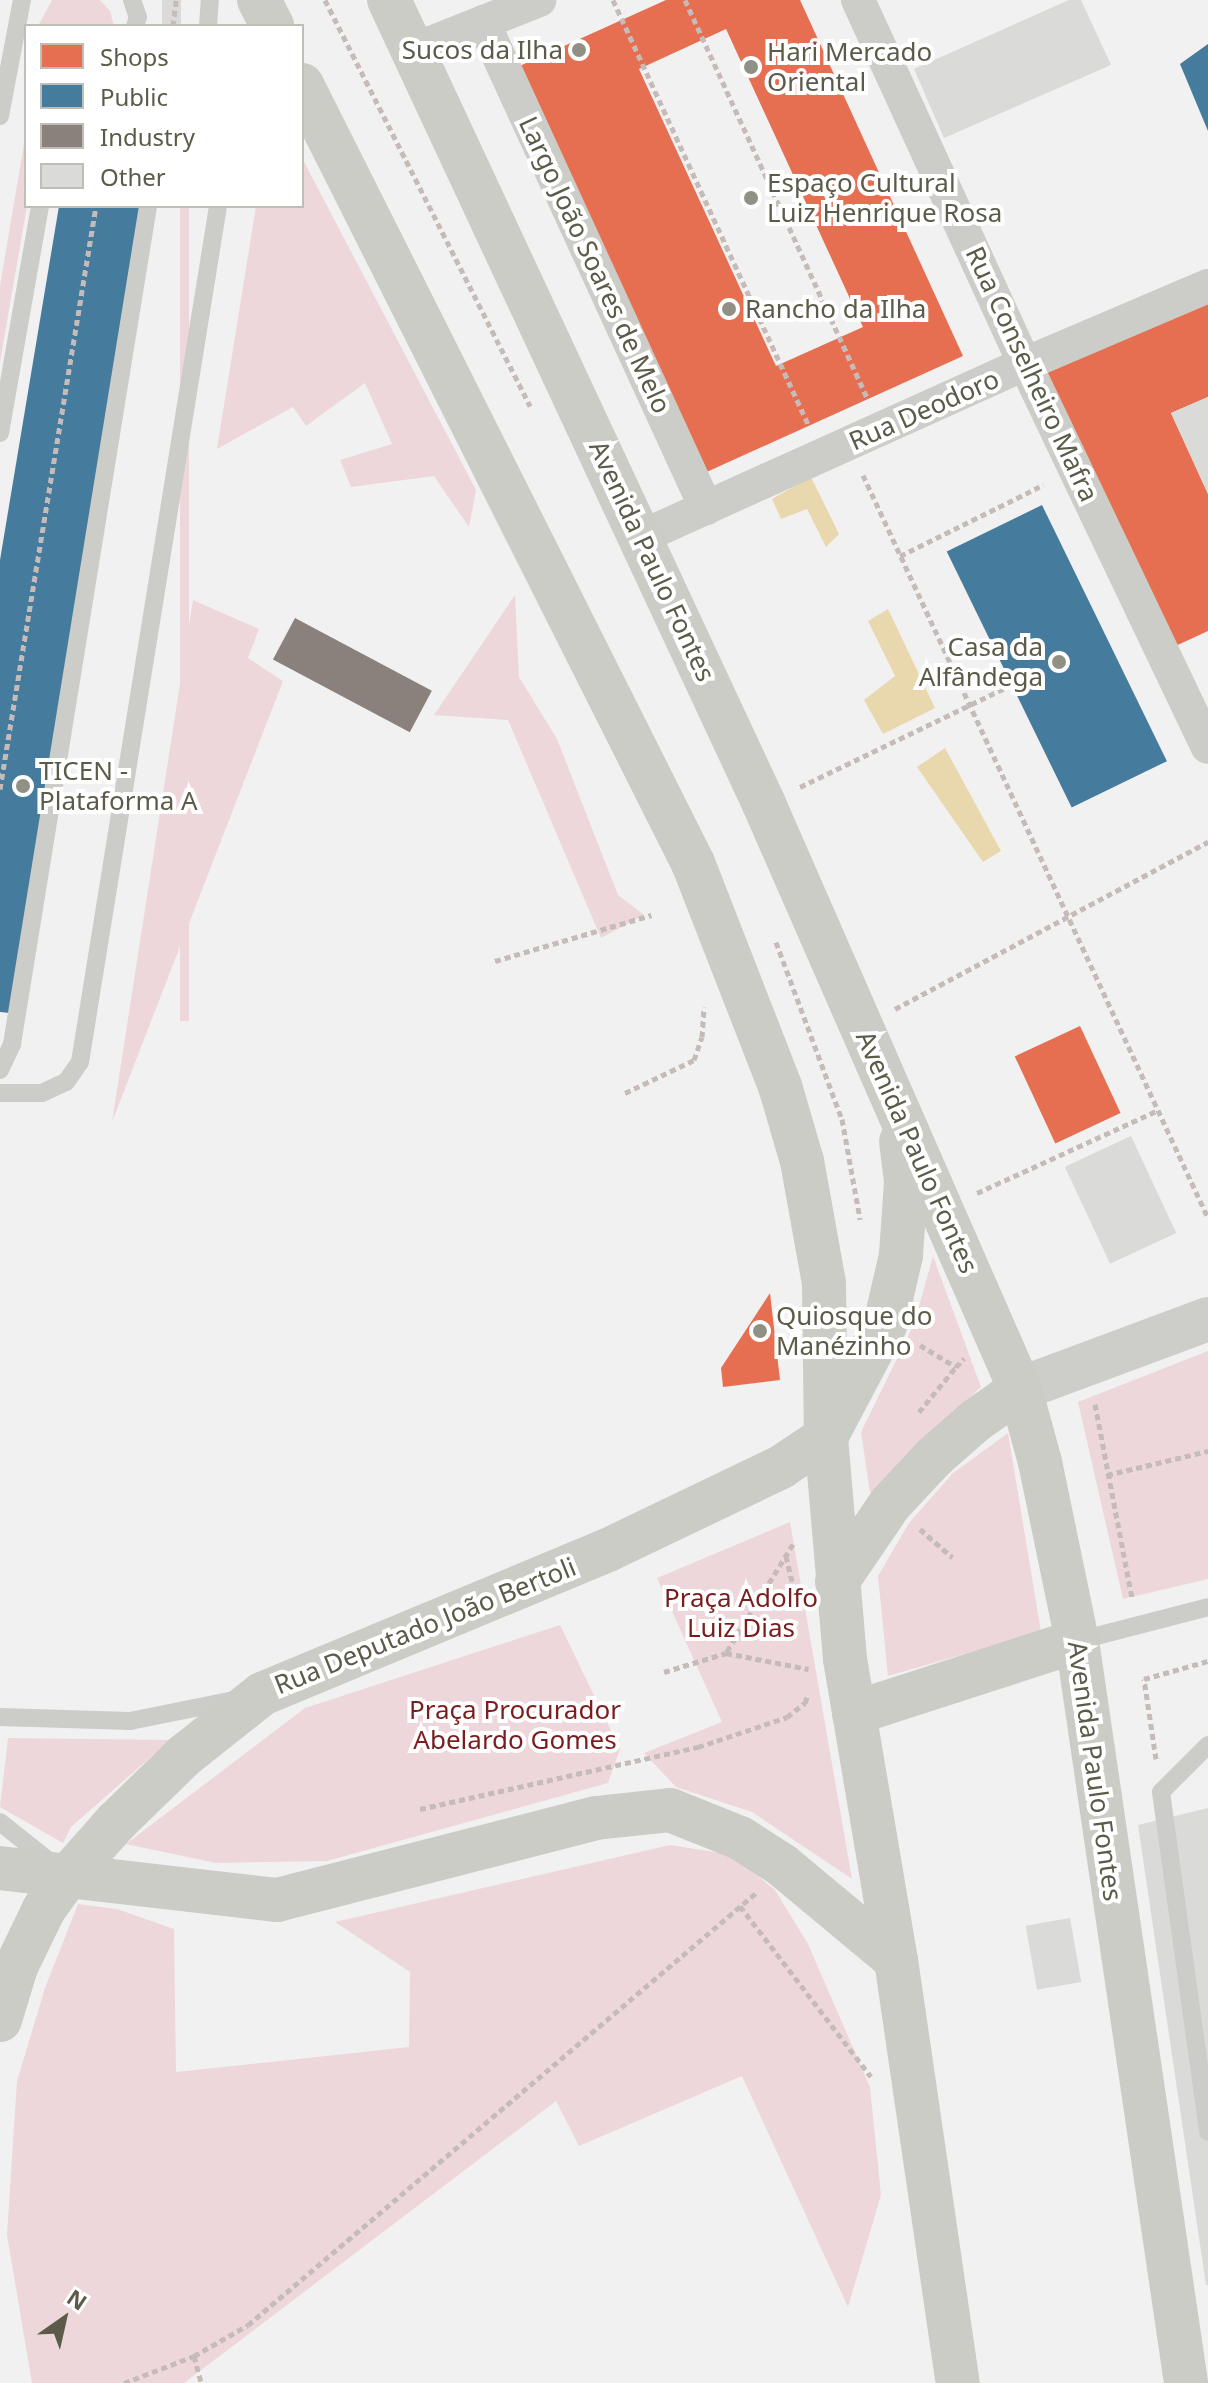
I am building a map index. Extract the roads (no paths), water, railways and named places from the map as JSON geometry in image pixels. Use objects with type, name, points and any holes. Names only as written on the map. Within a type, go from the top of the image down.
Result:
[{"type":"main road","points":[[259,0],[271,24]]},
{"type":"main road","name":"Avenida Paulo Fontes","points":[[389,0],[641,537],[1020,1389],[1040,1462],[1077,1641],[1186,2383]]},
{"type":"main road","points":[[304,89],[693,863],[780,1086],[802,1161],[824,1283],[826,1437],[837,1582],[854,1713],[896,1960],[958,2383]]},
{"type":"main road","points":[[826,1437],[885,1325],[901,1255],[906,1181],[897,1107]]},
{"type":"main road","points":[[837,1582],[890,1504],[934,1457],[975,1421],[1020,1389],[1208,1319]]},
{"type":"main road","name":"Rua Deputado João Bertoli","points":[[0,2020],[16,1967],[44,1909],[68,1876],[116,1822],[185,1755],[262,1694],[608,1550],[781,1467],[826,1437]]},
{"type":"main road","points":[[854,1713],[1077,1641]]},
{"type":"main road","points":[[0,1868],[277,1900],[596,1818],[670,1810],[740,1838],[782,1865],[896,1960]]},
{"type":"street","points":[[413,50],[539,0]]},
{"type":"street","name":"Rua Conselheiro Mafra","points":[[858,0],[1025,364],[1208,747]]},
{"type":"street","name":"Largo João Soares de Melo","points":[[483,22],[706,508]]},
{"type":"street","name":"Rua Deodoro","points":[[641,537],[1025,364],[1208,286]]},
{"type":"lane","points":[[0,116],[22,0]]},
{"type":"lane","points":[[132,0],[138,17],[136,24]]},
{"type":"lane","points":[[208,24],[210,0]]},
{"type":"lane","points":[[0,433],[40,208]]},
{"type":"lane","points":[[0,1070],[12,1044],[148,208]]},
{"type":"lane","points":[[0,1093],[42,1093],[66,1082],[80,1062],[218,208]]},
{"type":"lane","points":[[1077,1641],[1208,1607]]},
{"type":"lane","points":[[0,1717],[130,1721],[262,1694]]},
{"type":"lane","points":[[1208,1745],[1161,1792],[1208,2132]]},
{"type":"lane","points":[[0,1822],[68,1876]]},
{"type":"place","name":"Sucos da Ilha","points":[[579,50]]},
{"type":"place","name":"Hari Mercado Oriental","points":[[751,67]]},
{"type":"place","name":"Espaço Cultural Luiz Henrique Rosa","points":[[751,198]]},
{"type":"place","name":"Rancho da Ilha","points":[[729,309]]},
{"type":"place","name":"Casa da Alfândega","points":[[1059,662]]},
{"type":"place","name":"TICEN - Plataforma A","points":[[23,786]]},
{"type":"place","name":"Quiosque do Manézinho","points":[[760,1331]]},
{"type":"park label","name":"Praça Adolfo Luiz Dias","points":[[741,1613]]},
{"type":"park label","name":"Praça Procurador Abelardo Gomes","points":[[515,1725]]}]
